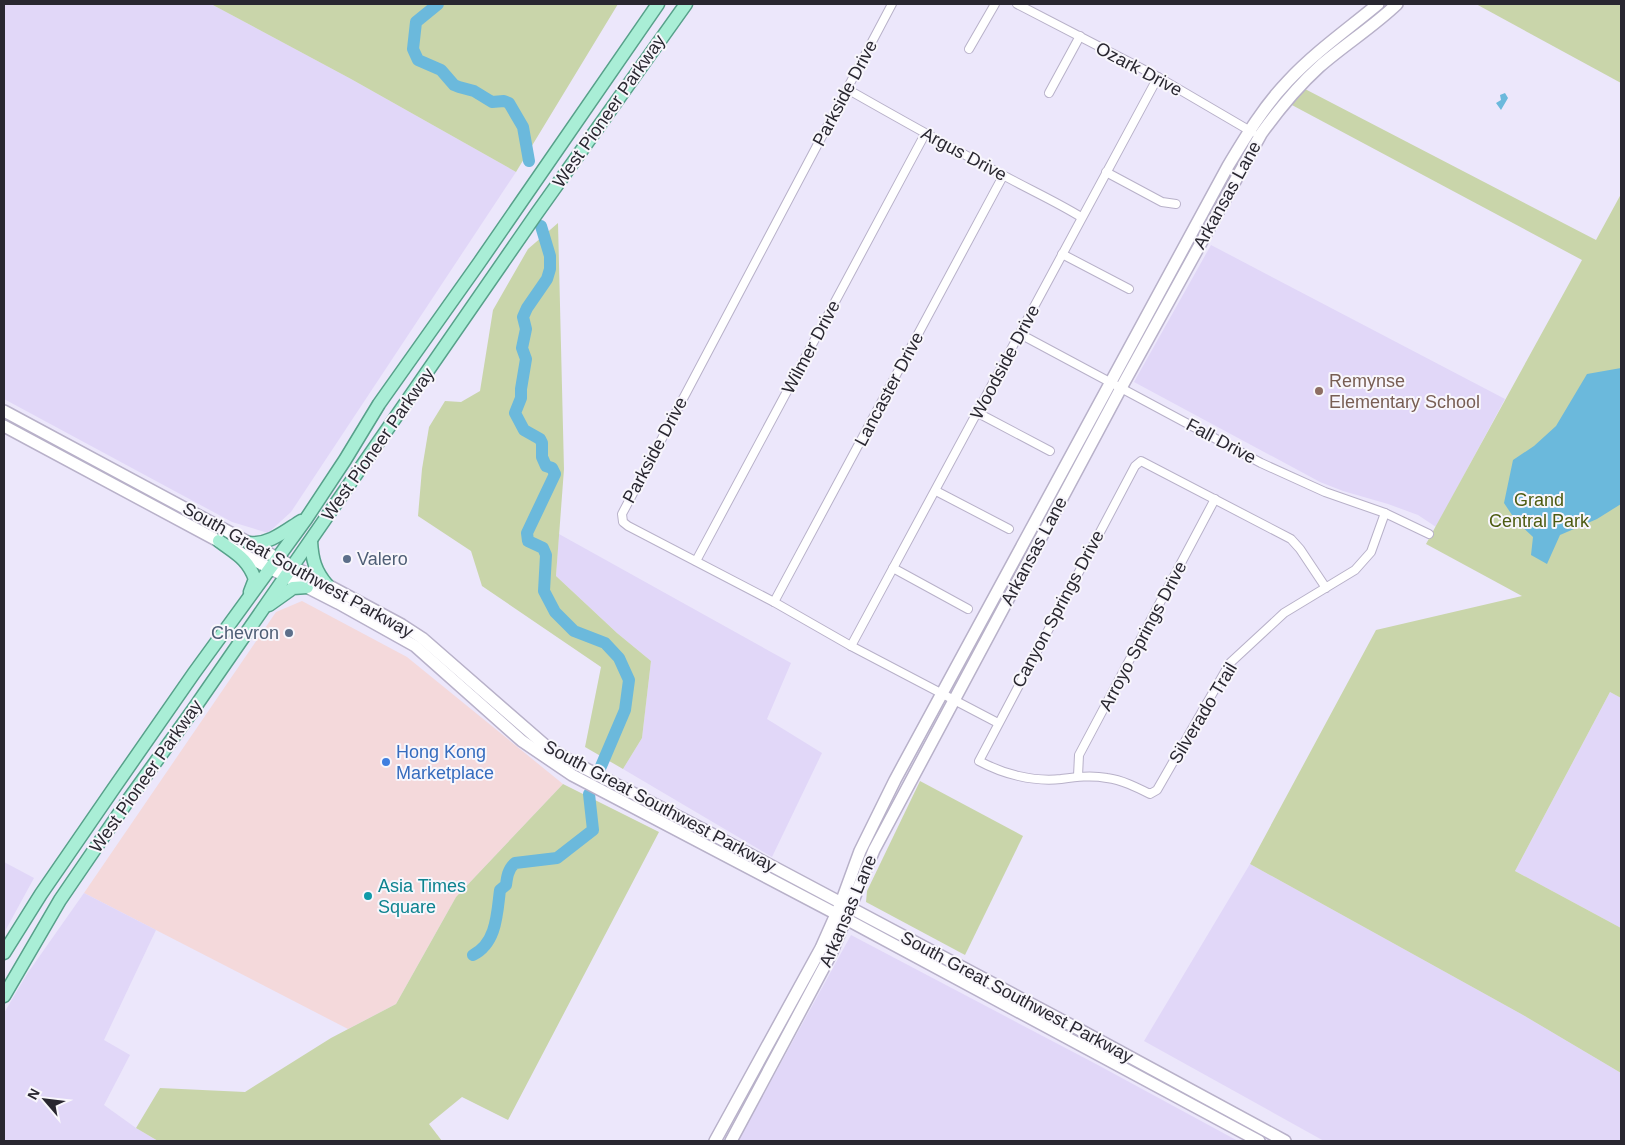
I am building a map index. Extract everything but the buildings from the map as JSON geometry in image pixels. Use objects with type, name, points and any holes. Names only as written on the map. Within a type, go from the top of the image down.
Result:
[{"type":"main road","name":"West Pioneer Parkway","points":[[4,954],[54,875],[306,519],[382,400],[658,4]]},
{"type":"main road","name":"West Pioneer Parkway","points":[[4,996],[71,884],[129,799],[686,4]]},
{"type":"main road","name":"Arkansas Lane","points":[[1254,134],[1320,66],[1397,4]]},
{"type":"main road","name":"Arkansas Lane","points":[[731,1141],[831,954],[860,851],[895,780],[1254,134],[1287,82],[1370,6]]},
{"type":"main road","name":"Arkansas Lane","points":[[715,1141],[843,911],[1116,385]]},
{"type":"main road","name":"South Great Southwest Parkway","points":[[4,410],[249,543],[274,563]]},
{"type":"main road","name":"South Great Southwest Parkway","points":[[4,426],[219,541],[327,585],[402,625],[422,638],[546,747],[704,830],[959,980],[1259,1141]]},
{"type":"main road","points":[[249,543],[256,544],[267,541],[306,519]]},
{"type":"main road","points":[[219,541],[247,561],[251,567],[255,579],[247,601]]},
{"type":"main road","points":[[311,541],[312,557],[318,574],[327,585]]},
{"type":"main road","name":"South Great Southwest Parkway","points":[[289,571],[307,587],[415,646],[522,741],[572,775],[964,970],[1080,1030],[1285,1141]]},
{"type":"main road","points":[[259,613],[293,588],[307,587]]},
{"type":"main road","points":[[114,788],[129,799]]},
{"type":"main road","points":[[959,980],[964,970]]},
{"type":"main road","points":[[1074,1043],[1080,1030]]},
{"type":"street","name":"Parkside Drive","points":[[892,4],[622,514],[623,522],[774,602],[851,646],[998,723]]},
{"type":"street","points":[[970,49],[995,4]]},
{"type":"street","name":"Ozark Drive","points":[[1017,4],[1158,77],[1254,134]]},
{"type":"street","points":[[1370,6],[1376,22]]},
{"type":"street","points":[[1049,93],[1080,36]]},
{"type":"street","name":"Woodside Drive","points":[[851,646],[1158,77]]},
{"type":"street","name":"Argus Drive","points":[[847,89],[925,134],[1003,176],[1056,201],[1081,217]]},
{"type":"street","name":"Wilmer Drive","points":[[696,561],[925,134]]},
{"type":"street","points":[[1106,172],[1162,202],[1176,204]]},
{"type":"street","name":"Lancaster Drive","points":[[774,602],[1003,176]]},
{"type":"street","points":[[1062,254],[1129,289]]},
{"type":"street","name":"Fall Drive","points":[[1020,334],[1261,463],[1324,492],[1385,513],[1429,534]]},
{"type":"street","points":[[978,413],[1050,451]]},
{"type":"street","name":"Canyon Springs Drive","points":[[1078,776],[1060,779],[1030,779],[991,768],[979,761],[1135,466],[1141,461],[1216,499]]},
{"type":"street","points":[[936,491],[1009,529]]},
{"type":"street","points":[[1216,499],[1291,539],[1300,549],[1326,588]]},
{"type":"street","name":"Arroyo Springs Drive","points":[[1078,776],[1079,755],[1216,499]]},
{"type":"street","name":"Silverado Trail","points":[[1078,776],[1106,778],[1129,784],[1150,794],[1157,790],[1230,663],[1284,613],[1355,570],[1371,552],[1385,513]]},
{"type":"street","points":[[893,568],[968,609]]},
{"type":"shaded area","points":[[4,4],[211,4],[351,79],[516,172],[291,512],[268,533],[232,522],[4,399]]},
{"type":"shaded area","name":"Remynse Elementary School","points":[[1211,245],[1505,399],[1436,527],[1418,515],[1320,482],[1134,382]]},
{"type":"shaded area","points":[[559,534],[791,663],[767,719],[822,753],[772,857],[623,769],[642,738],[651,661],[617,633],[556,576]]},
{"type":"shaded area","points":[[302,601],[407,657],[563,784],[456,897],[396,1004],[348,1029],[84,893],[276,612]]},
{"type":"shaded area","points":[[1610,692],[1621,698],[1621,928],[1515,871]]},
{"type":"shaded area","points":[[4,862],[34,878],[4,933]]},
{"type":"shaded area","points":[[1250,864],[1523,1015],[1621,1073],[1621,1141],[1324,1141],[1144,1041]]},
{"type":"shaded area","points":[[84,893],[156,930],[104,1040],[130,1055],[104,1105],[158,1141],[4,1141],[4,1013],[27,974]]},
{"type":"shaded area","points":[[851,935],[1096,1064],[1238,1141],[738,1141]]},
{"type":"green space","points":[[211,4],[618,4],[516,172],[351,79]]},
{"type":"green space","points":[[1476,4],[1621,4],[1621,83]]},
{"type":"green space","name":"Grand Central Park","points":[[1305,89],[1596,240],[1621,194],[1621,698],[1610,692],[1515,871],[1621,928],[1621,1073],[1523,1015],[1250,864],[1376,630],[1522,596],[1426,544],[1582,260],[1290,104]]},
{"type":"green space","points":[[558,223],[564,469],[556,576],[617,633],[651,661],[642,738],[623,769],[585,747],[601,667],[482,586],[471,551],[418,516],[422,469],[429,427],[445,401],[461,402],[480,391],[493,310],[528,249]]},
{"type":"green space","points":[[920,781],[1023,836],[965,955],[866,902],[867,891]]},
{"type":"green space","points":[[563,784],[659,832],[508,1120],[462,1097],[429,1124],[442,1141],[158,1141],[136,1128],[160,1088],[245,1092],[331,1038],[396,1004],[456,897]]},
{"type":"water","points":[[1505,93],[1508,98],[1501,110],[1496,103],[1501,100],[1500,95]]},
{"type":"water","points":[[1621,368],[1621,504],[1597,519],[1560,535],[1547,564],[1531,555],[1533,537],[1516,521],[1504,503],[1513,460],[1534,446],[1556,426],[1587,374]]},
{"type":"waterway","points":[[438,4],[416,22],[413,49],[418,60],[441,70],[454,85],[474,91],[492,102],[504,101],[509,103],[523,127],[529,161]]},
{"type":"waterway","points":[[541,226],[550,256],[550,269],[547,279],[523,317],[526,329],[522,348],[526,359],[521,398],[515,413],[524,430],[540,439],[542,443],[542,457],[546,466],[552,468],[555,474],[527,533],[528,541],[543,548],[546,555],[544,591],[555,612],[574,631],[605,643],[619,658],[629,680],[625,710],[599,771]]},
{"type":"waterway","points":[[473,955],[481,950],[491,935],[496,918],[500,890],[506,885],[508,873],[513,865],[515,863],[557,858],[593,830],[589,794]]},
{"type":"place","name":"Remynse Elementary School","points":[[1319,391]]},
{"type":"place","name":"Valero","points":[[347,559]]},
{"type":"place","name":"Chevron","points":[[289,633]]},
{"type":"place","name":"Hong Kong Marketplace","points":[[386,762]]},
{"type":"place","name":"Asia Times Square","points":[[368,896]]}]
